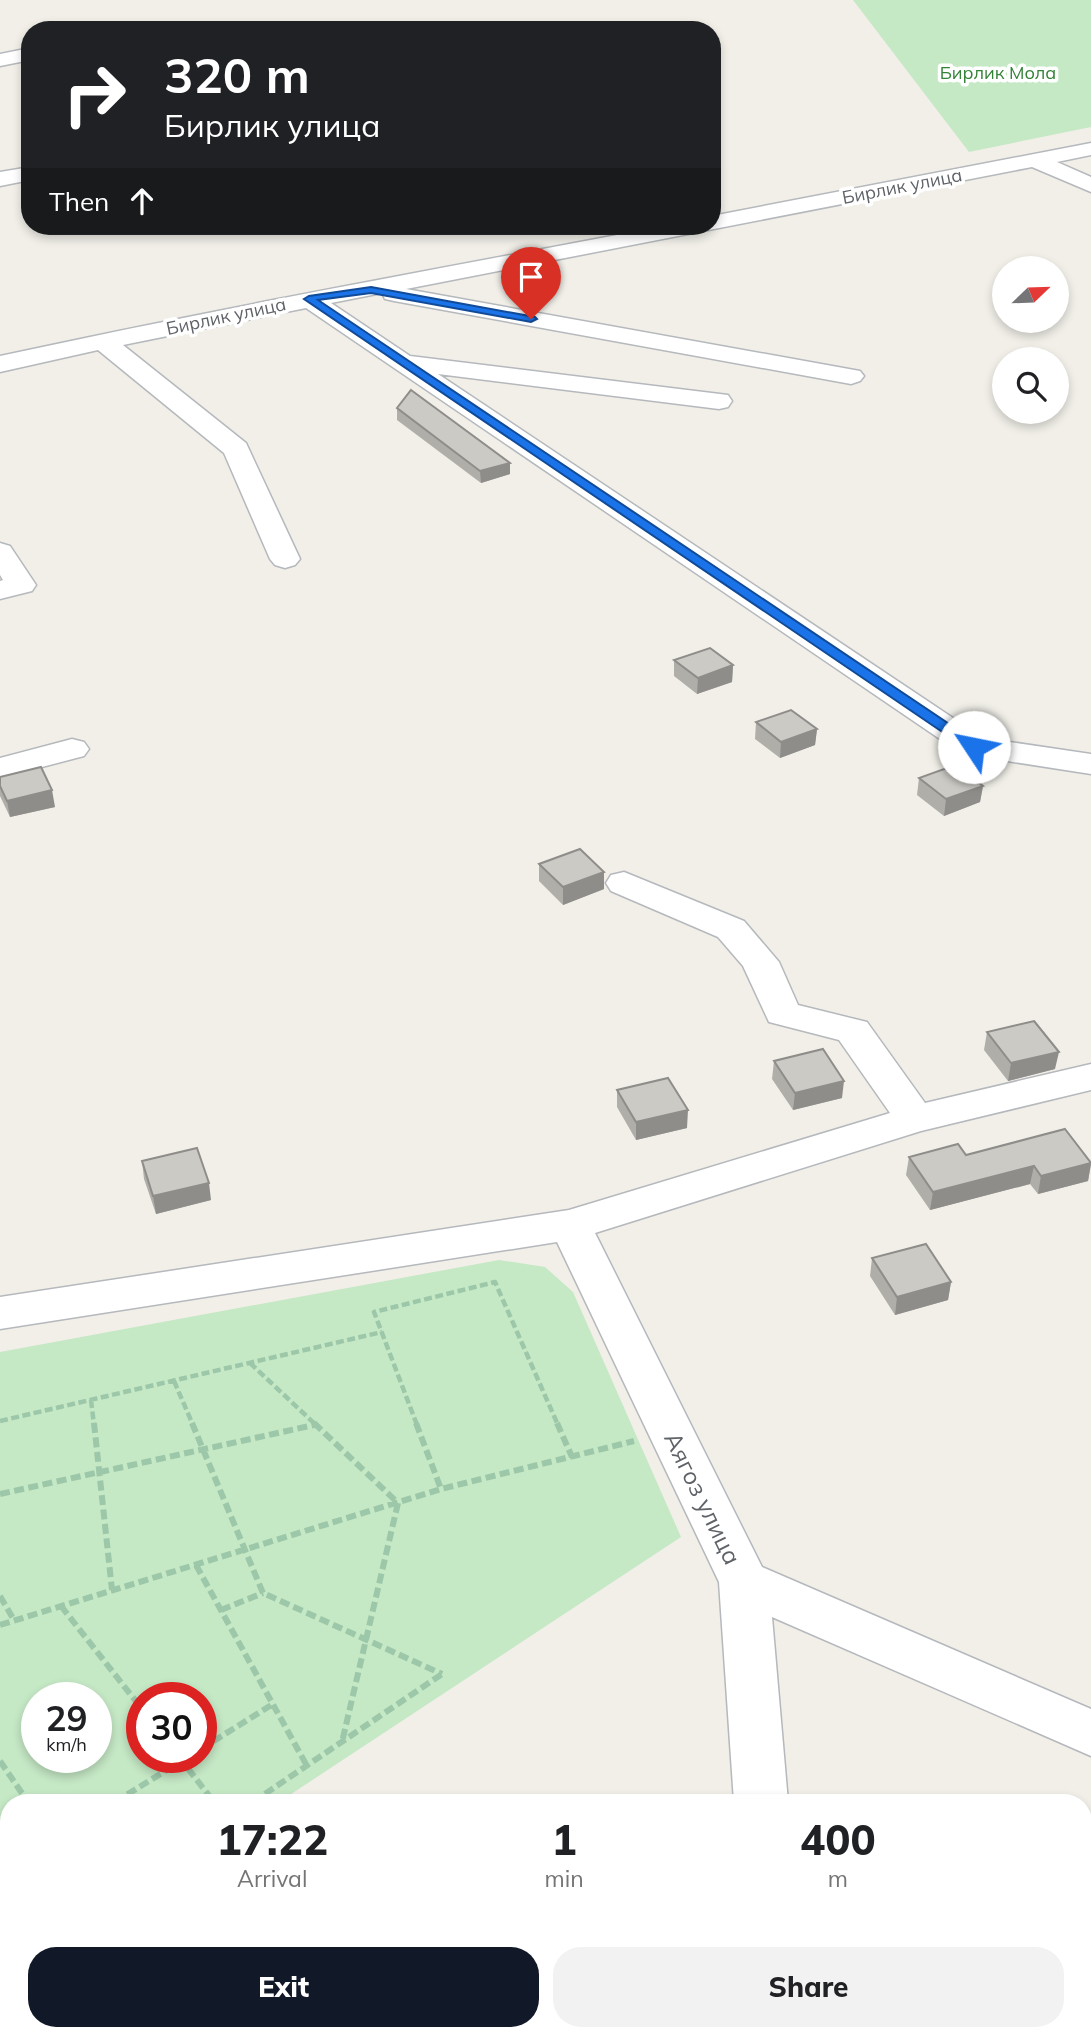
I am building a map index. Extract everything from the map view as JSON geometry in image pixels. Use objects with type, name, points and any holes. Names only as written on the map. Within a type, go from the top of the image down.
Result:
[{"type":"street","points":[[0,60],[21,56]]},
{"type":"street","name":"Бирлик улица","points":[[721,221],[1091,149]]},
{"type":"street","points":[[1034,160],[1091,185]]},
{"type":"street","points":[[0,179],[21,175]]},
{"type":"street","name":"Бирлик улица","points":[[0,364],[309,299],[371,290],[654,235]]},
{"type":"street","points":[[371,290],[851,376]]},
{"type":"street","points":[[309,299],[974,747],[1091,764]]},
{"type":"street","points":[[102,341],[236,449],[285,559]]},
{"type":"street","points":[[403,363],[719,401]]},
{"type":"street","points":[[0,552],[21,585],[0,590]]},
{"type":"street","points":[[0,768],[72,748]]},
{"type":"street","points":[[624,883],[731,929],[760,962],[783,1013],[853,1031],[915,1119]]},
{"type":"street","points":[[0,1313],[570,1225],[915,1119],[1091,1077]]},
{"type":"street","name":"Аягоз улица","points":[[570,1225],[744,1582],[1091,1733]]},
{"type":"street","points":[[744,1582],[760,1794]]},
{"type":"path","points":[[441,1489],[374,1312],[495,1282],[572,1457]]},
{"type":"path","points":[[0,1421],[382,1332]]},
{"type":"path","points":[[250,1363],[398,1503]]},
{"type":"path","points":[[174,1381],[263,1593],[442,1674],[265,1794]]},
{"type":"path","points":[[91,1400],[113,1590]]},
{"type":"path","points":[[0,1494],[315,1425]]},
{"type":"path","points":[[0,1625],[441,1489],[671,1432]]},
{"type":"path","points":[[342,1742],[398,1503]]},
{"type":"path","points":[[196,1565],[307,1766]]},
{"type":"path","points":[[221,1610],[263,1593]]},
{"type":"path","points":[[0,1596],[14,1620]]},
{"type":"path","points":[[61,1606],[126,1689]]},
{"type":"path","points":[[217,1739],[273,1704]]},
{"type":"path","points":[[0,1761],[23,1794]]},
{"type":"path","points":[[128,1794],[160,1773]]},
{"type":"path","points":[[194,1773],[208,1794]]},
{"type":"green space","name":"Бирлик Мола","points":[[853,0],[1091,0],[1091,127],[969,152]]},
{"type":"green space","points":[[499,1260],[545,1267],[573,1292],[681,1537],[291,1794],[0,1794],[0,1352]]},
{"type":"building","points":[[411,390],[510,463],[480,471],[397,408]]},
{"type":"building","points":[[710,648],[733,665],[698,678],[674,660]]},
{"type":"building","points":[[791,710],[817,729],[781,742],[756,722]]},
{"type":"building","points":[[955,765],[983,786],[946,799],[919,778]]},
{"type":"building","points":[[41,767],[52,790],[7,801],[0,786],[0,777]]},
{"type":"building","points":[[580,849],[604,872],[563,887],[539,864]]},
{"type":"building","points":[[1034,1021],[1059,1052],[1011,1063],[987,1032]]},
{"type":"building","points":[[823,1049],[844,1081],[795,1093],[774,1061]]},
{"type":"building","points":[[668,1078],[688,1110],[636,1122],[617,1090]]},
{"type":"building","points":[[1065,1129],[1091,1163],[1041,1176],[1034,1166],[933,1192],[909,1157],[958,1144],[966,1155]]},
{"type":"building","points":[[197,1148],[209,1183],[153,1196],[142,1161]]},
{"type":"building","points":[[926,1244],[951,1282],[897,1297],[872,1258]]},
{"type":"route","points":[[531,319],[371,290],[309,299],[974,747]]}]
